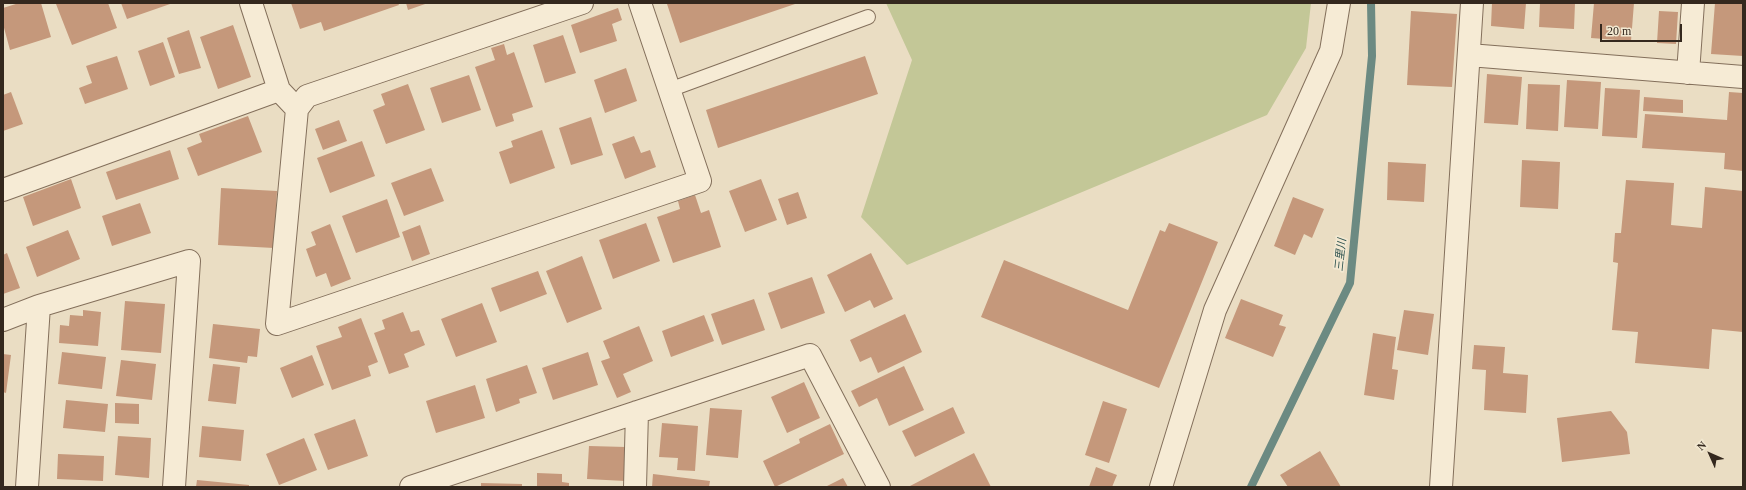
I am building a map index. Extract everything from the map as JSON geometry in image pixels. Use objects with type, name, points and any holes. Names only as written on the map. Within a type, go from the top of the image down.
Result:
[{"type":"street","points":[[251,3],[279,90],[297,110]]},
{"type":"street","points":[[582,3],[307,96],[297,110],[277,324],[700,181],[640,3]]},
{"type":"street","points":[[1161,487],[1215,310],[1331,51],[1339,3]]},
{"type":"street","points":[[1441,487],[1472,3]]},
{"type":"street","points":[[1688,73],[1693,3]]},
{"type":"street","points":[[1468,55],[1743,77]]},
{"type":"street","points":[[3,190],[279,90]]},
{"type":"street","points":[[3,320],[39,306],[189,261],[174,487]]},
{"type":"street","points":[[27,487],[39,306]]},
{"type":"street","points":[[411,487],[458,479],[637,412],[810,355],[879,487]]},
{"type":"street","points":[[635,487],[637,412]]},
{"type":"lane","points":[[669,90],[868,17]]},
{"type":"green space","points":[[886,3],[1311,3],[1306,48],[1267,115],[907,265],[861,217],[912,60]]},
{"type":"building","points":[[19,3],[41,3],[51,37],[10,50],[3,24],[3,8]]},
{"type":"building","points":[[108,3],[117,28],[72,45],[56,4]]},
{"type":"building","points":[[121,3],[173,3],[127,19]]},
{"type":"building","points":[[291,3],[398,3],[399,5],[324,31],[321,22],[300,29]]},
{"type":"building","points":[[406,3],[428,3],[408,10]]},
{"type":"building","points":[[798,3],[680,43],[667,4]]},
{"type":"building","points":[[1492,3],[1526,3],[1524,29],[1491,26]]},
{"type":"building","points":[[1540,3],[1575,3],[1574,29],[1539,27]]},
{"type":"building","points":[[1594,3],[1634,3],[1631,41],[1591,38]]},
{"type":"building","points":[[1715,3],[1743,3],[1743,56],[1711,54]]},
{"type":"building","points":[[618,8],[622,20],[612,24],[617,41],[580,53],[571,25]]},
{"type":"building","points":[[1411,11],[1457,14],[1452,87],[1407,85]]},
{"type":"building","points":[[1659,11],[1678,12],[1676,44],[1657,43]]},
{"type":"building","points":[[233,25],[251,77],[218,89],[200,37]]},
{"type":"building","points":[[189,30],[201,68],[179,74],[167,38]]},
{"type":"building","points":[[563,35],[576,73],[545,83],[533,45]]},
{"type":"building","points":[[163,42],[175,77],[150,86],[138,51]]},
{"type":"building","points":[[504,44],[507,55],[514,52],[533,107],[512,114],[514,121],[496,127],[475,67],[495,60],[491,48]]},
{"type":"building","points":[[117,56],[128,89],[85,104],[79,88],[92,83],[86,66]]},
{"type":"building","points":[[865,56],[878,94],[718,148],[706,110]]},
{"type":"building","points":[[626,68],[637,101],[605,113],[594,80]]},
{"type":"building","points":[[1487,74],[1522,77],[1518,125],[1484,123]]},
{"type":"building","points":[[469,75],[481,110],[442,123],[430,88]]},
{"type":"building","points":[[1567,80],[1601,82],[1598,129],[1564,127]]},
{"type":"building","points":[[408,84],[425,130],[386,144],[373,110],[385,105],[381,94]]},
{"type":"building","points":[[1528,84],[1560,85],[1558,131],[1526,129]]},
{"type":"building","points":[[1605,88],[1640,90],[1637,138],[1602,136]]},
{"type":"building","points":[[11,92],[23,124],[3,131],[3,95]]},
{"type":"building","points":[[1729,92],[1743,93],[1743,171],[1724,169],[1725,153],[1642,148],[1645,114],[1727,120]]},
{"type":"building","points":[[1644,97],[1683,100],[1683,113],[1643,111]]},
{"type":"building","points":[[248,116],[262,152],[198,176],[187,148],[202,142],[199,134]]},
{"type":"building","points":[[591,117],[603,155],[571,165],[559,128]]},
{"type":"building","points":[[339,120],[347,141],[323,150],[315,129]]},
{"type":"building","points":[[542,130],[555,168],[510,184],[499,152],[513,147],[511,141]]},
{"type":"building","points":[[634,136],[641,153],[650,150],[656,167],[625,179],[612,144]]},
{"type":"building","points":[[362,141],[375,176],[330,193],[317,158]]},
{"type":"building","points":[[170,150],[179,179],[116,200],[106,172]]},
{"type":"building","points":[[1522,160],[1560,162],[1558,209],[1520,207]]},
{"type":"building","points":[[1388,162],[1426,164],[1424,202],[1387,200]]},
{"type":"building","points":[[431,168],[444,201],[404,216],[391,183]]},
{"type":"building","points":[[71,179],[81,208],[33,226],[23,197]]},
{"type":"building","points":[[761,179],[777,220],[745,232],[729,191]]},
{"type":"building","points":[[1626,180],[1674,183],[1671,225],[1702,228],[1705,187],[1743,191],[1743,332],[1712,329],[1709,369],[1635,363],[1638,332],[1612,330],[1618,263],[1613,262],[1615,233],[1621,233]]},
{"type":"building","points":[[221,188],[277,191],[274,248],[218,245]]},
{"type":"building","points":[[798,192],[807,218],[787,225],[778,199]]},
{"type":"building","points":[[695,195],[701,213],[709,210],[721,247],[673,263],[657,217],[680,209],[678,201]]},
{"type":"building","points":[[1293,197],[1324,209],[1312,238],[1304,234],[1295,255],[1274,246]]},
{"type":"building","points":[[387,199],[400,237],[356,253],[342,216]]},
{"type":"building","points":[[140,203],[151,233],[112,246],[102,216]]},
{"type":"building","points":[[646,223],[660,261],[613,279],[599,240]]},
{"type":"building","points":[[1169,223],[1218,242],[1159,388],[981,317],[1004,260],[1128,310],[1160,230],[1165,232]]},
{"type":"building","points":[[330,224],[351,279],[331,287],[326,273],[316,277],[306,249],[316,245],[311,232]]},
{"type":"building","points":[[420,225],[430,254],[412,261],[402,232]]},
{"type":"building","points":[[68,230],[80,259],[37,277],[26,247]]},
{"type":"building","points":[[7,253],[20,288],[3,294],[3,255]]},
{"type":"building","points":[[871,253],[893,299],[874,308],[870,300],[845,312],[827,275]]},
{"type":"building","points":[[582,256],[602,309],[567,323],[546,271]]},
{"type":"building","points":[[538,271],[547,294],[500,312],[491,288]]},
{"type":"building","points":[[812,277],[825,313],[781,329],[768,293]]},
{"type":"building","points":[[754,299],[765,330],[722,345],[711,314]]},
{"type":"building","points":[[1241,299],[1283,315],[1279,325],[1286,327],[1273,357],[1225,338]]},
{"type":"building","points":[[125,301],[165,304],[161,353],[121,350]]},
{"type":"building","points":[[482,303],[497,342],[456,357],[441,319]]},
{"type":"building","points":[[83,310],[101,312],[98,346],[59,343],[60,325],[69,326],[70,315],[83,316]]},
{"type":"building","points":[[1404,310],[1434,314],[1428,355],[1397,350]]},
{"type":"building","points":[[403,312],[411,332],[419,330],[425,345],[404,354],[409,367],[389,374],[374,333],[385,329],[382,320]]},
{"type":"building","points":[[905,314],[922,352],[878,373],[871,357],[860,362],[850,340]]},
{"type":"building","points":[[704,315],[714,341],[671,357],[662,331]]},
{"type":"building","points":[[361,318],[378,362],[368,366],[371,376],[332,390],[316,346],[342,337],[338,327]]},
{"type":"building","points":[[213,324],[260,329],[257,357],[248,356],[247,363],[209,358]]},
{"type":"building","points":[[639,326],[653,361],[623,374],[631,392],[617,398],[601,361],[610,358],[603,341]]},
{"type":"building","points":[[1373,333],[1396,337],[1392,369],[1398,370],[1394,400],[1364,395]]},
{"type":"building","points":[[1474,345],[1505,347],[1503,373],[1528,375],[1526,413],[1484,410],[1486,370],[1472,369]]},
{"type":"building","points":[[62,352],[106,357],[102,389],[58,384]]},
{"type":"building","points":[[588,352],[598,385],[553,400],[542,368]]},
{"type":"building","points":[[3,354],[11,355],[6,393],[3,392]]},
{"type":"building","points":[[312,355],[324,385],[292,398],[280,368]]},
{"type":"building","points":[[121,360],[156,364],[152,400],[116,396]]},
{"type":"building","points":[[213,364],[240,367],[236,404],[208,401]]},
{"type":"building","points":[[527,365],[537,393],[519,399],[520,403],[496,412],[486,379]]},
{"type":"building","points":[[904,366],[924,410],[889,426],[877,398],[859,407],[851,391]]},
{"type":"building","points":[[804,382],[820,418],[787,433],[771,397]]},
{"type":"building","points":[[475,385],[485,418],[436,433],[426,401]]},
{"type":"building","points":[[66,400],[108,404],[105,432],[63,428]]},
{"type":"building","points":[[1103,401],[1127,409],[1109,463],[1085,455]]},
{"type":"building","points":[[115,403],[139,404],[139,424],[115,423]]},
{"type":"building","points":[[953,407],[965,433],[915,457],[902,431]]},
{"type":"building","points":[[710,408],[742,410],[738,458],[706,455]]},
{"type":"building","points":[[1611,411],[1627,432],[1630,454],[1562,462],[1557,418]]},
{"type":"building","points":[[355,419],[368,456],[328,470],[314,434]]},
{"type":"building","points":[[662,423],[698,426],[695,471],[677,470],[678,458],[659,457]]},
{"type":"building","points":[[830,424],[844,454],[775,487],[763,461],[800,443],[799,439]]},
{"type":"building","points":[[202,426],[244,430],[241,461],[199,457]]},
{"type":"building","points":[[118,436],[151,438],[149,478],[115,475]]},
{"type":"building","points":[[304,438],[317,470],[279,485],[266,454]]},
{"type":"building","points":[[589,446],[626,447],[625,481],[587,479]]},
{"type":"building","points":[[1320,451],[1341,487],[1288,487],[1280,475]]},
{"type":"building","points":[[974,453],[991,487],[908,487]]},
{"type":"building","points":[[58,454],[104,456],[103,481],[57,479]]},
{"type":"building","points":[[1096,467],[1117,475],[1112,487],[1089,487]]},
{"type":"building","points":[[537,473],[562,474],[562,482],[569,483],[569,487],[537,487]]},
{"type":"building","points":[[653,474],[710,481],[709,487],[652,487]]},
{"type":"building","points":[[843,478],[848,487],[825,487]]},
{"type":"building","points":[[197,480],[249,485],[249,487],[196,487]]},
{"type":"building","points":[[481,483],[522,484],[522,487],[481,487]]},
{"type":"waterway","name":"三里川","points":[[1251,487],[1350,283],[1372,56],[1371,3]]}]
